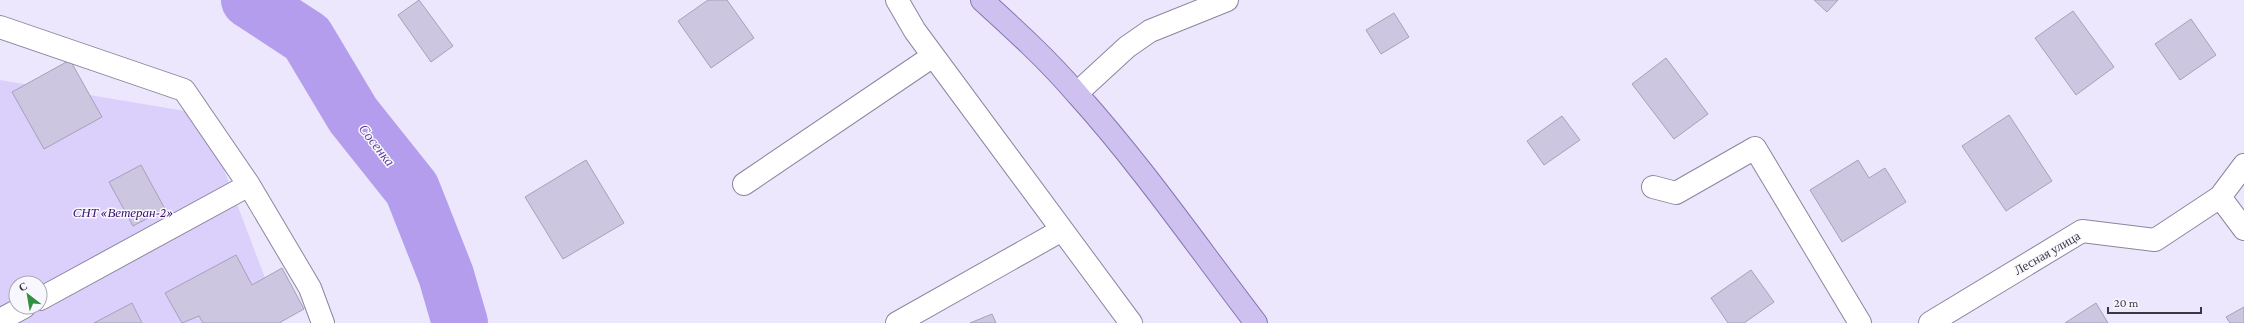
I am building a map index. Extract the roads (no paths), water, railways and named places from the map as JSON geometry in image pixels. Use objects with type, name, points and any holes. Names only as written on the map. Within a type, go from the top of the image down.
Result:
[{"type":"main road","points":[[982,0],[1023,37],[1077,93],[1136,164],[1256,323]]},
{"type":"street","points":[[897,0],[915,31],[933,56],[1131,323]]},
{"type":"street","points":[[1077,93],[1127,47],[1150,31],[1227,0]]},
{"type":"street","points":[[0,28],[184,90],[249,185],[310,288],[323,323]]},
{"type":"street","points":[[744,184],[933,56]]},
{"type":"street","points":[[1653,186],[1676,193],[1755,148],[1860,323]]},
{"type":"street","name":"Лесная улица","points":[[1930,323],[2082,231],[2155,240],[2220,197],[2244,165]]},
{"type":"street","points":[[48,294],[249,185]]},
{"type":"street","points":[[2220,197],[2244,229]]},
{"type":"street","points":[[897,323],[1062,230]]},
{"type":"street","points":[[0,320],[9,315]]},
{"type":"waterway","name":"Сосенка","points":[[249,0],[307,38],[353,115],[412,189],[446,275],[460,323]]},
{"type":"park label","name":"СНТ «Ветеран-2»","points":[[123,212]]}]
